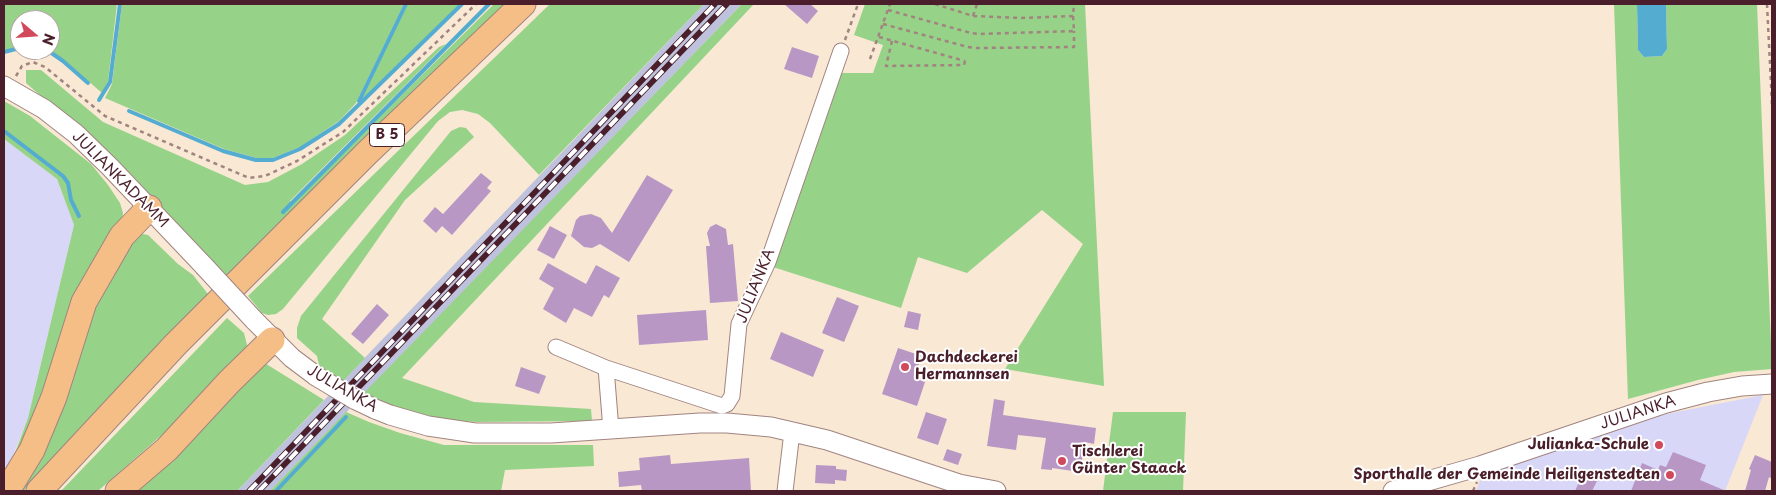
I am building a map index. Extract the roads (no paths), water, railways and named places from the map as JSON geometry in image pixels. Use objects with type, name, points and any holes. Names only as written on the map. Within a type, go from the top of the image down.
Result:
[{"type":"highway","name":"B 5","points":[[38,491],[176,344],[375,146],[523,4]]},
{"type":"highway","points":[[7,491],[32,450],[54,397],[84,302],[122,236],[149,208]]},
{"type":"highway","points":[[118,491],[167,449],[229,382],[272,340]]},
{"type":"street","name":"JULIANKA","points":[[556,347],[606,368],[722,406],[728,404],[732,396],[739,324],[768,262],[841,51]]},
{"type":"street","name":"JULIANKADAMM","points":[[7,87],[44,109],[76,134],[204,266]]},
{"type":"street","name":"JULIANKA","points":[[204,266],[272,340],[292,358],[316,376],[356,400],[390,416],[428,426],[475,433],[516,434],[700,424],[771,427],[827,440],[959,484],[996,491]]},
{"type":"street","points":[[606,368],[611,430]]},
{"type":"street","name":"JULIANKA","points":[[1393,491],[1439,484],[1666,403],[1708,392],[1742,386],[1772,384]]},
{"type":"street","points":[[786,491],[792,432]]},
{"type":"water","points":[[1637,4],[1666,4],[1667,49],[1662,56],[1644,57],[1638,50]]},
{"type":"waterway","points":[[99,100],[110,82],[120,4]]},
{"type":"waterway","points":[[359,101],[406,4]]},
{"type":"waterway","points":[[129,111],[223,151],[256,160],[273,160],[300,149],[339,124],[462,4]]},
{"type":"waterway","points":[[283,212],[489,4]]},
{"type":"waterway","points":[[4,52],[10,50]]},
{"type":"waterway","points":[[60,59],[88,83]]},
{"type":"waterway","points":[[4,131],[63,176],[68,183],[71,200],[79,216]]},
{"type":"waterway","points":[[276,491],[346,417]]},
{"type":"railway","points":[[249,491],[715,4]]},
{"type":"railway","points":[[259,491],[727,4]]},
{"type":"place","name":"Dachdeckerei Hermannsen","points":[[905,367]]},
{"type":"place","name":"Julianka-Schule","points":[[1659,445]]},
{"type":"place","name":"Tischlerei Günter Staack","points":[[1062,461]]},
{"type":"place","name":"Sporthalle der Gemeinde Heiligenstedten","points":[[1670,475]]}]
